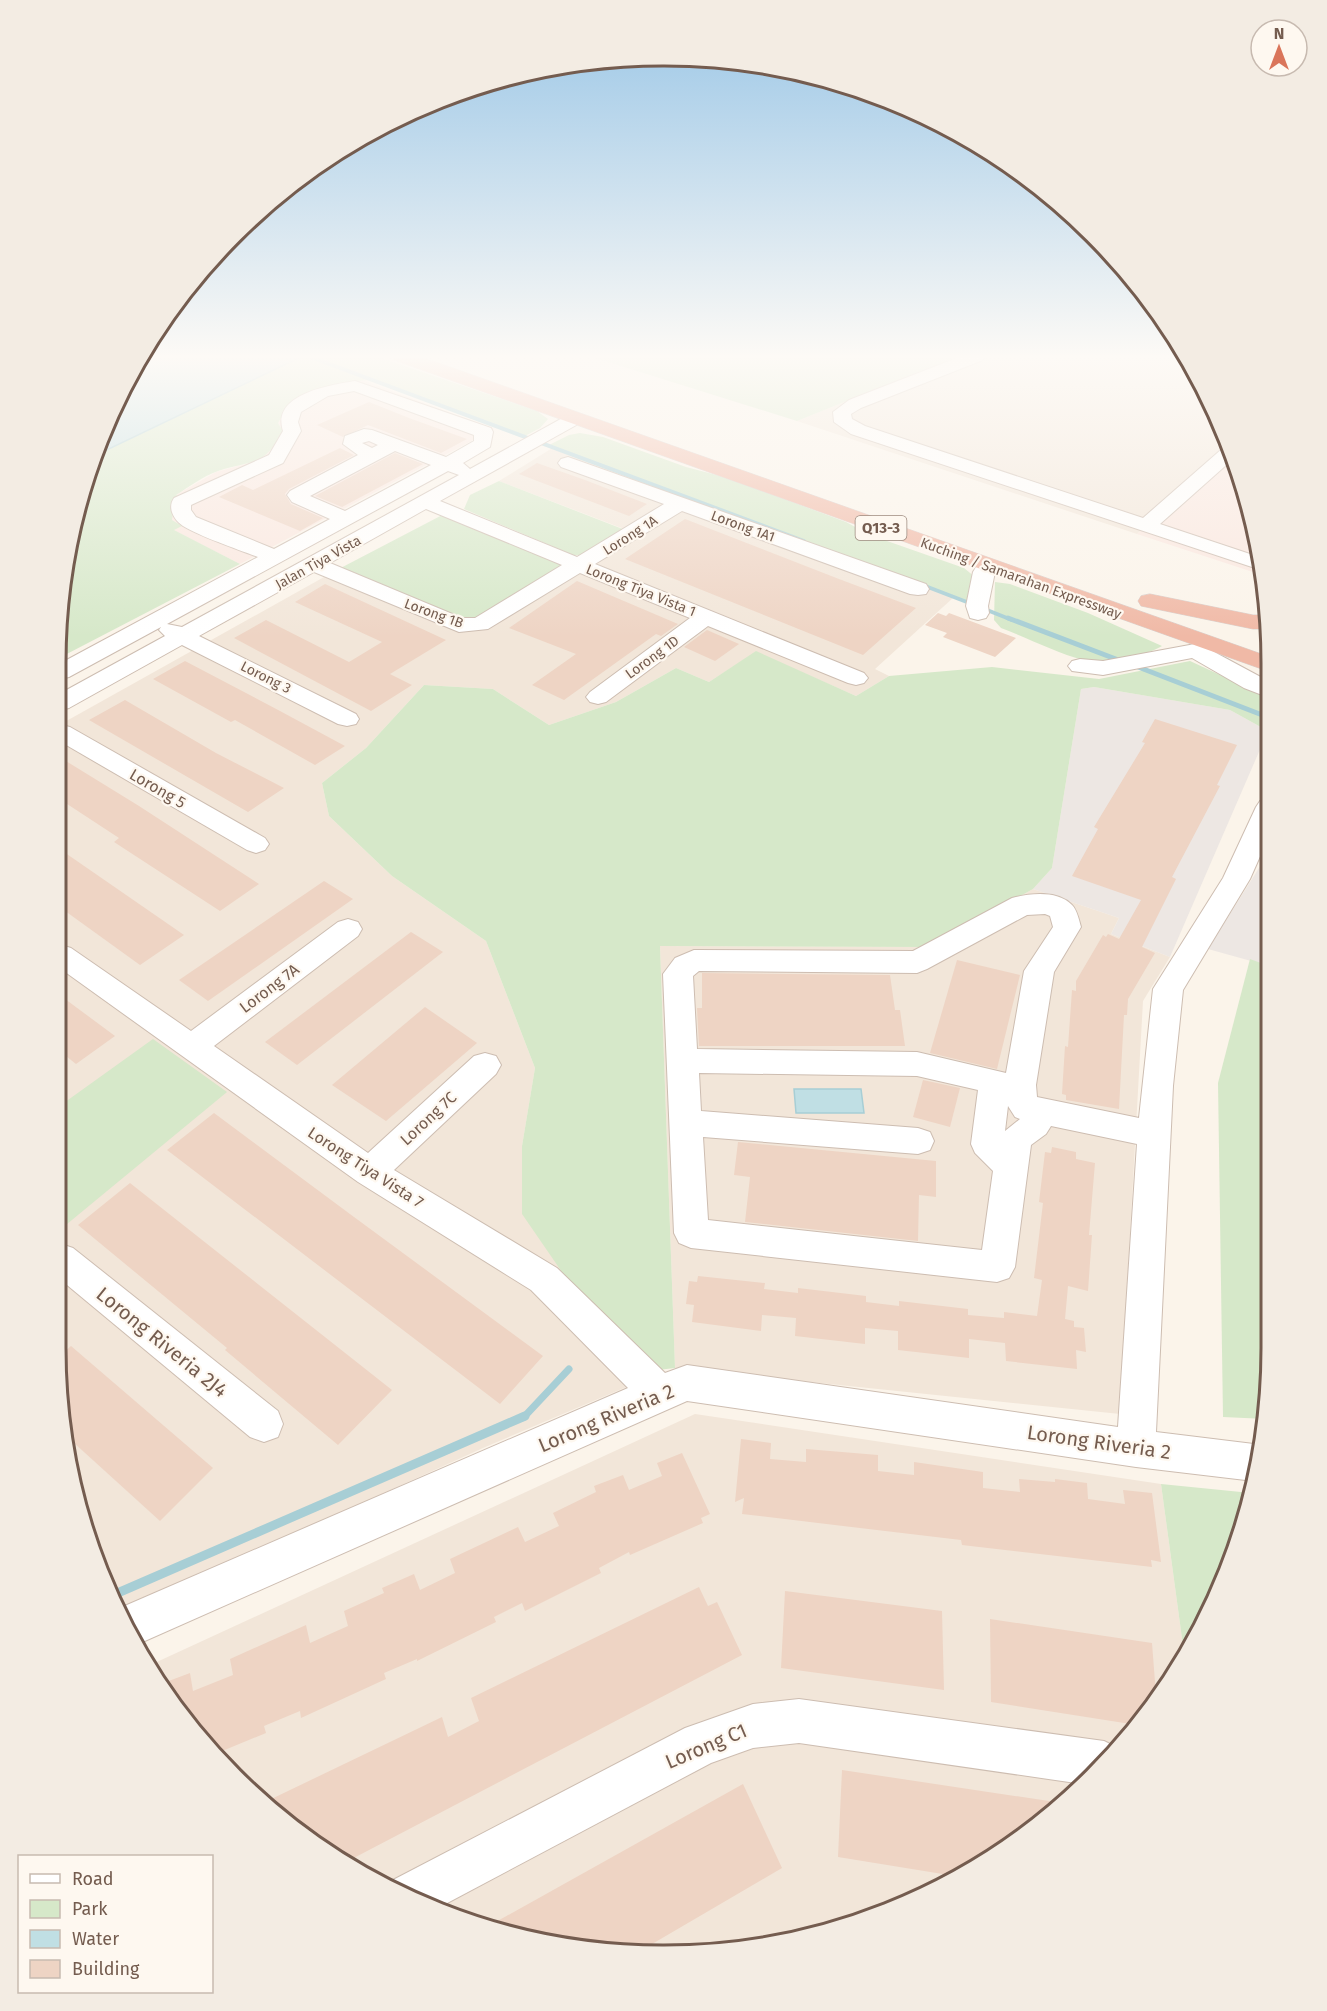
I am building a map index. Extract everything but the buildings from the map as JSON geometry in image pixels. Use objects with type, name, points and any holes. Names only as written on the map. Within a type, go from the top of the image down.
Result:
[{"type":"highway","name":"Kuching / Samarahan Expressway","points":[[661,450],[1261,661]]},
{"type":"highway","name":"Kuching / Samarahan Expressway","points":[[725,450],[1150,601],[1261,659]]},
{"type":"highway","points":[[852,518],[856,524],[868,530],[1195,651],[1261,662]]},
{"type":"highway","points":[[1150,601],[1260,622]]},
{"type":"street","points":[[281,450],[276,459],[181,502],[181,511],[189,521],[284,552]]},
{"type":"street","points":[[346,519],[299,498],[297,495],[381,450]]},
{"type":"street","points":[[408,450],[474,474]]},
{"type":"street","points":[[66,669],[471,450]]},
{"type":"street","name":"Jalan Tiya Vista","points":[[66,700],[518,450]]},
{"type":"street","points":[[918,450],[1252,561]]},
{"type":"street","points":[[1146,526],[1224,457]]},
{"type":"street","name":"Lorong 1A1","points":[[568,463],[918,589]]},
{"type":"street","points":[[191,497],[211,507]]},
{"type":"street","name":"Lorong Tiya Vista 1","points":[[425,502],[856,678]]},
{"type":"street","name":"Lorong 1A","points":[[580,565],[679,504]]},
{"type":"street","points":[[242,522],[284,552]]},
{"type":"street","name":"Lorong 1B","points":[[314,564],[459,625],[470,626],[493,618],[580,565]]},
{"type":"street","points":[[978,613],[977,606],[984,572]]},
{"type":"street","name":"Lorong 1D","points":[[598,697],[706,617]]},
{"type":"street","name":"Lorong 3","points":[[153,622],[347,719]]},
{"type":"street","points":[[1080,666],[1103,669],[1195,651],[1261,687]]},
{"type":"street","name":"Lorong 5","points":[[66,735],[256,844]]},
{"type":"street","points":[[1136,1448],[1154,1143],[1167,989],[1236,879],[1261,824]]},
{"type":"street","points":[[1035,1125],[1018,1137],[1009,1165],[997,1267],[691,1233],[678,974],[694,960],[917,962],[1022,906],[1050,904],[1062,911],[1067,927],[1039,970],[1020,1085],[1021,1100],[1026,1108],[1154,1143]]},
{"type":"street","name":"Lorong 7A","points":[[191,1047],[348,929]]},
{"type":"street","name":"Lorong Tiya Vista 7","points":[[66,959],[370,1172],[544,1279],[659,1393]]},
{"type":"street","points":[[682,1061],[917,1064],[995,1082],[987,1144],[1009,1165]]},
{"type":"street","name":"Lorong 7C","points":[[370,1172],[485,1065]]},
{"type":"street","points":[[995,1096],[1003,1115],[1035,1125],[1154,1143]]},
{"type":"street","points":[[686,1123],[918,1141]]},
{"type":"street","name":"Lorong Riveria 2J4","points":[[66,1263],[264,1424]]},
{"type":"street","name":"Lorong Riveria 2","points":[[134,1624],[659,1393],[687,1383],[1136,1448],[1250,1461]]},
{"type":"street","name":"Lorong C1","points":[[419,1892],[701,1744],[753,1726],[799,1721],[1093,1762]]},
{"type":"shaded area","points":[[265,450],[455,450],[240,564],[173,530],[176,523],[172,520],[172,513],[174,506],[182,498],[176,495],[216,472],[253,462]]},
{"type":"shaded area","points":[[549,450],[562,450],[954,597],[875,669],[889,676],[856,696],[756,652],[709,682],[676,668],[616,702],[549,725],[493,689],[424,685],[366,748],[322,783],[329,816],[392,876],[486,941],[535,1068],[522,1146],[650,1377],[483,1448],[127,1610],[111,1576],[86,1502],[77,1464],[67,1387],[66,721],[333,572],[459,625],[632,532],[499,481]]},
{"type":"shaded area","points":[[884,450],[1221,450],[1223,455],[1137,534]]},
{"type":"shaded area","points":[[1223,455],[1241,509],[1254,572],[1137,534]]},
{"type":"shaded area","points":[[1094,687],[1230,710],[1261,727],[1261,747],[1170,957],[1111,934],[1119,918],[1033,889],[1052,868],[1081,689]]},
{"type":"shaded area","points":[[1261,865],[1261,964],[1208,949]]},
{"type":"shaded area","points":[[1033,889],[1119,918],[1111,934],[1170,957],[1143,1001],[1120,1414],[675,1368],[660,946],[928,947]]},
{"type":"shaded area","points":[[695,1414],[1161,1484],[1183,1643],[1138,1711],[1086,1770],[1027,1822],[962,1865],[892,1900],[818,1925],[741,1940],[664,1945],[586,1940],[509,1925],[435,1900],[365,1865],[300,1822],[241,1770],[189,1711],[156,1662]]},
{"type":"green space","points":[[271,450],[263,457],[249,463],[212,473],[176,495],[182,498],[174,506],[172,520],[182,526],[174,530],[240,564],[66,654],[67,624],[77,547],[86,509],[105,451]]},
{"type":"green space","points":[[562,450],[639,450],[686,467],[728,478],[846,522],[870,535],[964,568],[975,577],[968,602]]},
{"type":"green space","points":[[499,481],[633,533],[595,556],[573,555],[464,509],[470,495]]},
{"type":"green space","points":[[448,512],[580,565],[470,626],[333,572]]},
{"type":"green space","points":[[995,582],[1010,584],[1088,613],[1162,646],[1135,656],[1102,661],[1084,660],[1063,653],[1001,628],[994,620]]},
{"type":"green space","points":[[756,651],[856,696],[889,676],[992,667],[1099,679],[1190,661],[1261,694],[1261,727],[1230,710],[1094,687],[1081,689],[1052,868],[1033,889],[929,947],[660,946],[675,1368],[649,1371],[575,1291],[522,1214],[522,1146],[535,1068],[486,941],[392,876],[329,816],[322,783],[366,748],[424,685],[493,689],[549,725],[616,702],[676,668],[709,682]]},
{"type":"green space","points":[[1250,959],[1261,963],[1261,1348],[1257,1419],[1223,1417],[1218,1083]]},
{"type":"green space","points":[[153,1039],[227,1092],[66,1225],[66,1101]]},
{"type":"green space","points":[[1161,1484],[1243,1492],[1216,1576],[1183,1643]]},
{"type":"water","points":[[794,1089],[861,1089],[864,1113],[796,1113]]},
{"type":"waterway","points":[[560,450],[804,541]]},
{"type":"waterway","points":[[920,584],[972,604]]},
{"type":"waterway","points":[[982,608],[1012,620]]},
{"type":"waterway","points":[[1008,618],[1121,661]]},
{"type":"waterway","points":[[1133,665],[1261,715]]},
{"type":"waterway","points":[[525,1416],[569,1369]]},
{"type":"waterway","points":[[119,1592],[525,1416]]}]
